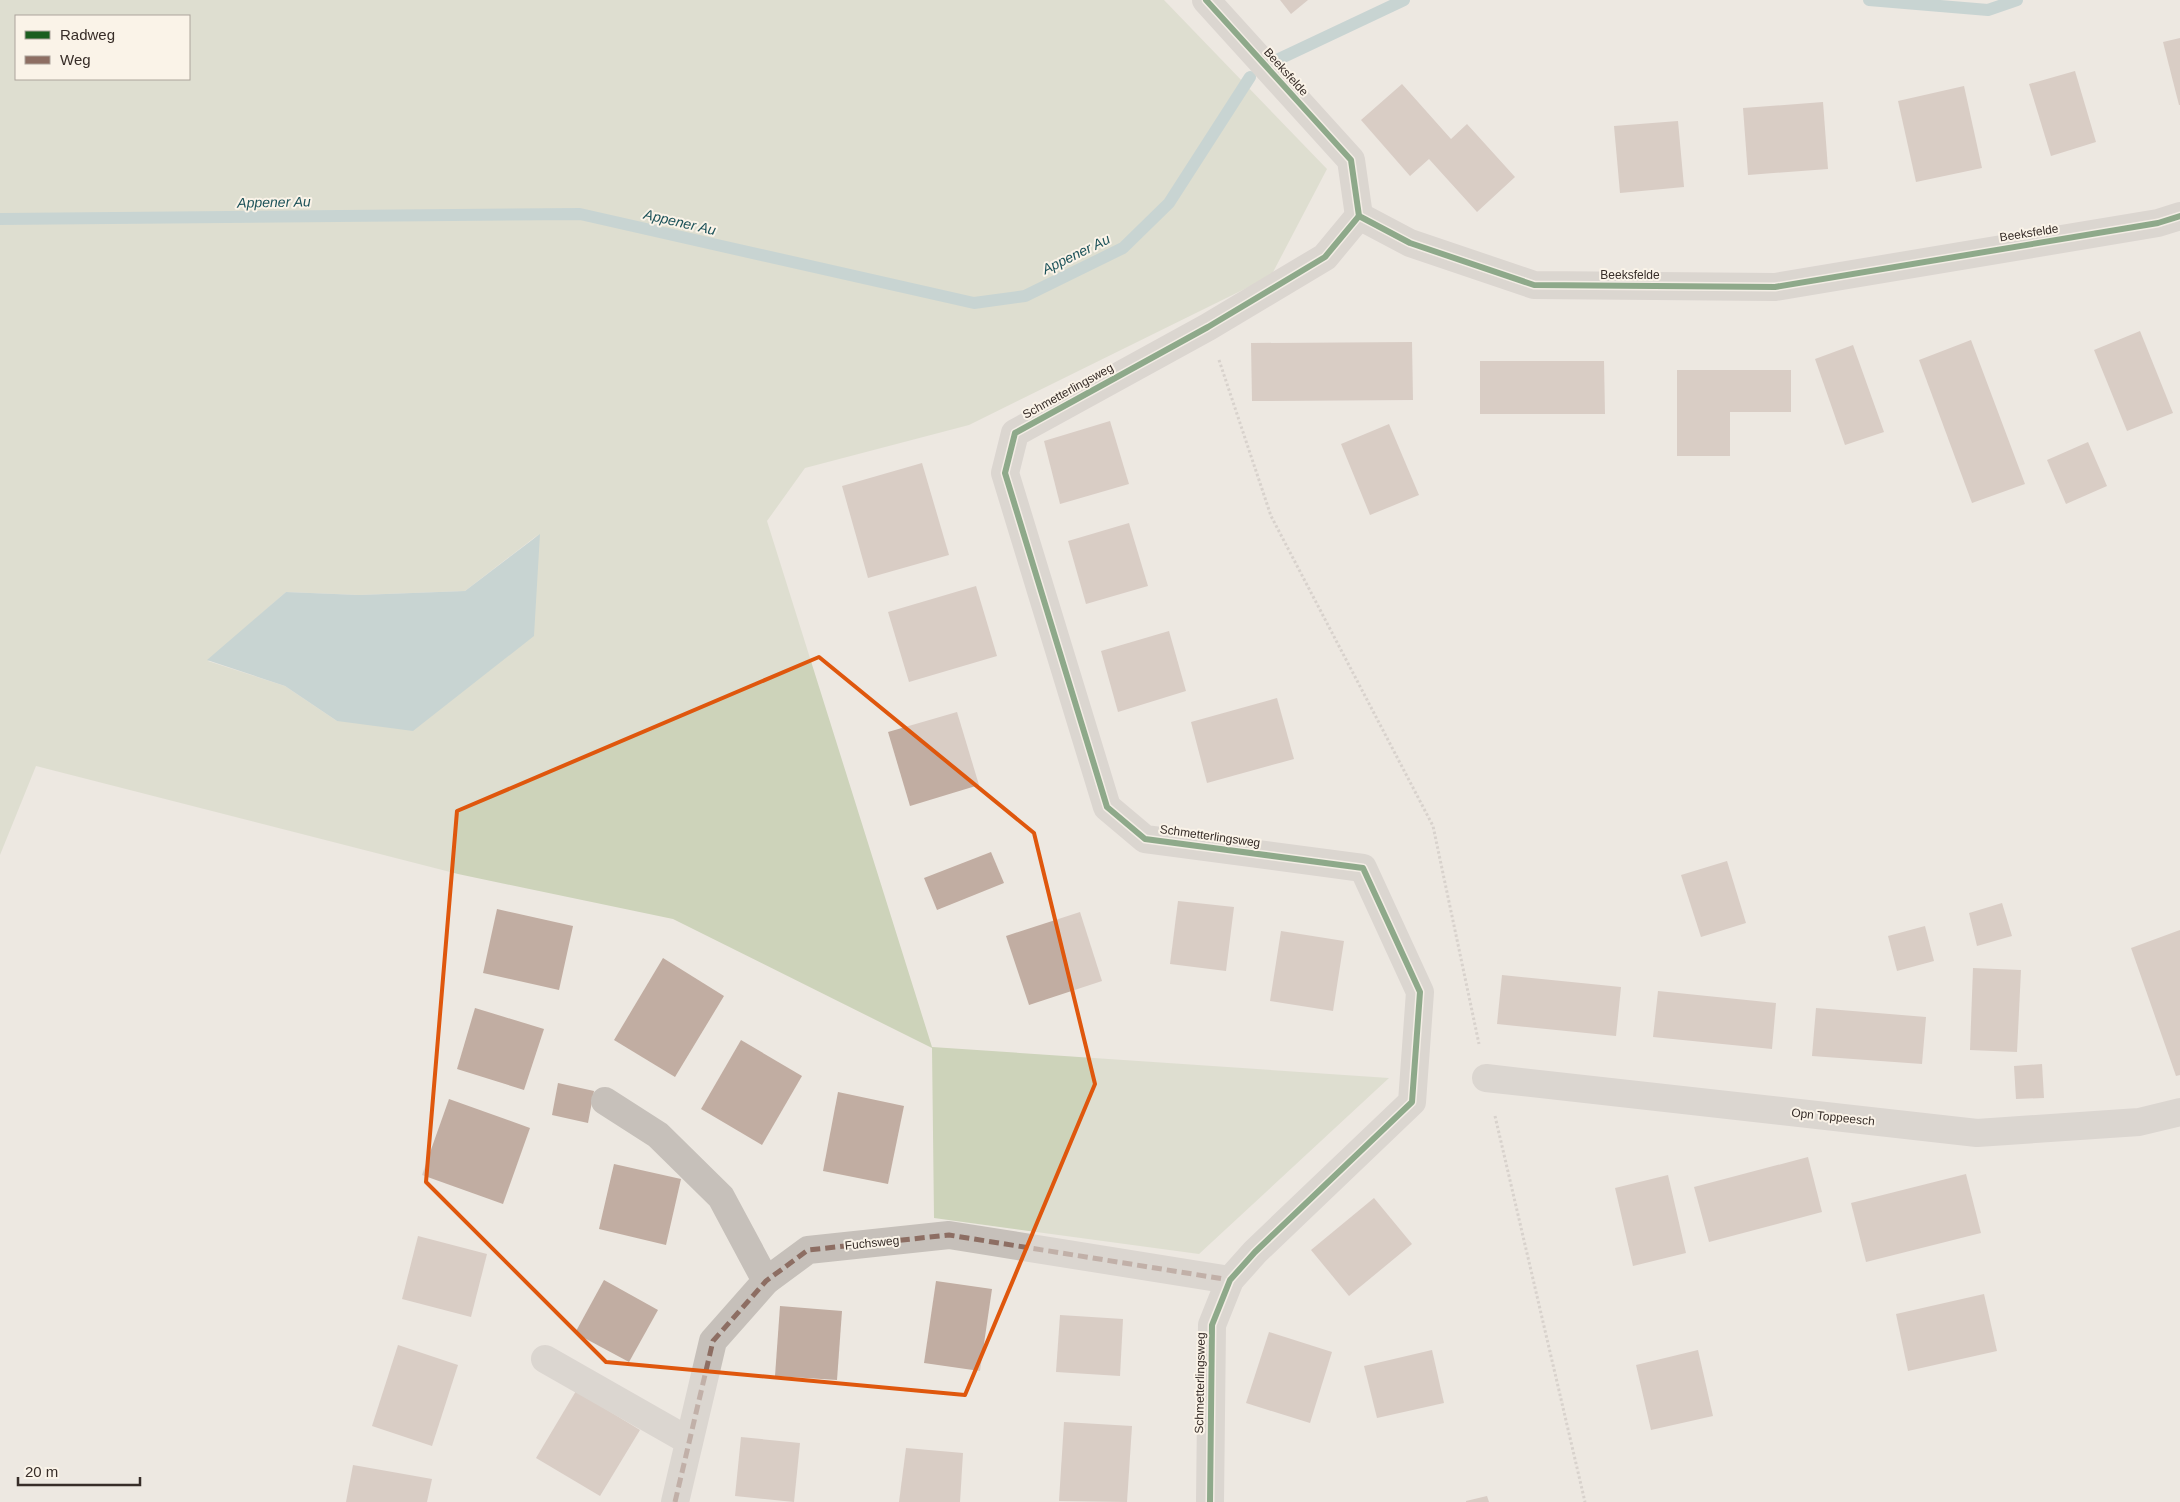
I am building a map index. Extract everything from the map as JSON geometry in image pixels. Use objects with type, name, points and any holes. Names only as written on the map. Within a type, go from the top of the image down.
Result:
[{"type":"street","name":"Beeksfelde","points":[[1206,0],[1351,160],[1359,216],[1410,243],[1534,285],[1775,287],[2158,223],[2180,216]]},
{"type":"street","name":"Schmetterlingsweg","points":[[1210,1502],[1212,1325],[1230,1280],[1255,1252],[1412,1102],[1420,992],[1363,868],[1144,838],[1107,807],[1005,473],[1015,433],[1208,327],[1325,257],[1359,216]]},
{"type":"street","name":"Opn Toppeesch","points":[[1486,1078],[1977,1133],[2138,1122],[2180,1112]]},
{"type":"street","points":[[605,1101],[658,1135],[721,1197],[766,1281]]},
{"type":"street","name":"Fuchsweg","points":[[675,1502],[714,1341],[766,1281],[808,1250],[950,1235],[1230,1280]]},
{"type":"street","points":[[545,1359],[689,1442]]},
{"type":"highlighted area","points":[[819,657],[1034,833],[1095,1084],[965,1395],[606,1362],[426,1182],[457,811]]},
{"type":"green space","points":[[0,0],[1164,0],[1327,169],[1271,276],[969,425],[805,468],[767,521],[932,1047],[1389,1078],[1199,1254],[934,1218],[932,1048],[673,919],[458,874],[36,766],[0,855]],"holes":[[[539,534],[337,721],[285,686],[208,661],[286,592],[359,595],[465,591]]]},
{"type":"water","points":[[540,534],[534,636],[413,731],[337,721],[285,686],[207,660],[286,592],[359,595],[465,591]]},
{"type":"building","points":[[1280,0],[1308,0],[1291,14]]},
{"type":"building","points":[[2180,38],[2180,105],[2179,105],[2163,42]]},
{"type":"building","points":[[2075,71],[2096,142],[2051,156],[2029,84]]},
{"type":"building","points":[[1402,84],[1451,139],[1467,124],[1515,177],[1477,212],[1429,159],[1410,176],[1361,120]]},
{"type":"building","points":[[1964,86],[1982,168],[1916,182],[1898,101]]},
{"type":"building","points":[[1823,102],[1828,169],[1748,175],[1743,108]]},
{"type":"building","points":[[1678,121],[1684,187],[1620,193],[1614,126]]},
{"type":"building","points":[[2140,331],[2173,413],[2127,431],[2094,350]]},
{"type":"building","points":[[1971,340],[2025,484],[1972,503],[1919,360]]},
{"type":"building","points":[[1412,342],[1413,400],[1252,401],[1251,343]]},
{"type":"building","points":[[1853,345],[1884,432],[1845,445],[1815,359]]},
{"type":"building","points":[[1480,361],[1604,361],[1605,414],[1480,414]]},
{"type":"building","points":[[1677,370],[1791,370],[1791,412],[1730,412],[1730,456],[1677,456]]},
{"type":"building","points":[[1110,421],[1129,484],[1060,504],[1044,441]]},
{"type":"building","points":[[1389,424],[1419,495],[1370,515],[1341,444]]},
{"type":"building","points":[[2088,442],[2107,486],[2066,504],[2047,460]]},
{"type":"building","points":[[922,463],[949,555],[868,578],[842,486]]},
{"type":"building","points":[[1129,523],[1148,586],[1086,604],[1068,541]]},
{"type":"building","points":[[976,586],[997,656],[909,682],[888,612]]},
{"type":"building","points":[[1169,631],[1186,691],[1118,712],[1101,651]]},
{"type":"building","points":[[1277,698],[1294,759],[1207,783],[1191,722]]},
{"type":"building","points":[[957,712],[979,785],[910,806],[888,732]]},
{"type":"building","points":[[991,852],[1004,883],[937,910],[924,878]]},
{"type":"building","points":[[1727,861],[1746,923],[1701,937],[1681,875]]},
{"type":"building","points":[[1178,901],[1234,907],[1226,971],[1170,964]]},
{"type":"building","points":[[2002,903],[2012,936],[1977,946],[1969,913]]},
{"type":"building","points":[[497,909],[573,926],[559,990],[483,973]]},
{"type":"building","points":[[1080,912],[1102,981],[1029,1005],[1006,936]]},
{"type":"building","points":[[1925,926],[1934,961],[1897,971],[1888,936]]},
{"type":"building","points":[[2180,930],[2180,1075],[2176,1076],[2131,948]]},
{"type":"building","points":[[1281,931],[1344,941],[1333,1011],[1270,1001]]},
{"type":"building","points":[[663,958],[724,996],[675,1077],[614,1040]]},
{"type":"building","points":[[1973,968],[2021,970],[2017,1052],[1970,1050]]},
{"type":"building","points":[[1502,975],[1621,987],[1616,1036],[1497,1024]]},
{"type":"building","points":[[1658,991],[1776,1003],[1772,1049],[1653,1037]]},
{"type":"building","points":[[475,1008],[544,1029],[524,1090],[457,1069]]},
{"type":"building","points":[[1816,1008],[1926,1017],[1922,1064],[1812,1056]]},
{"type":"building","points":[[741,1040],[802,1076],[762,1145],[701,1109]]},
{"type":"building","points":[[2042,1064],[2044,1098],[2016,1099],[2014,1066]]},
{"type":"building","points":[[558,1083],[594,1091],[588,1123],[552,1115]]},
{"type":"building","points":[[838,1092],[904,1106],[888,1184],[823,1171]]},
{"type":"building","points":[[449,1099],[530,1128],[503,1204],[422,1175]]},
{"type":"building","points":[[1808,1157],[1822,1212],[1709,1242],[1694,1187]]},
{"type":"building","points":[[614,1164],[681,1179],[666,1245],[599,1229]]},
{"type":"building","points":[[1966,1174],[1981,1233],[1866,1262],[1851,1203]]},
{"type":"building","points":[[1668,1175],[1686,1253],[1633,1266],[1615,1188]]},
{"type":"building","points":[[1374,1198],[1412,1244],[1349,1296],[1311,1250]]},
{"type":"building","points":[[418,1236],[487,1254],[471,1317],[402,1299]]},
{"type":"building","points":[[604,1280],[658,1310],[629,1362],[575,1333]]},
{"type":"building","points":[[936,1281],[992,1289],[980,1371],[924,1363]]},
{"type":"building","points":[[1984,1294],[1997,1351],[1908,1371],[1896,1314]]},
{"type":"building","points":[[780,1306],[842,1311],[837,1380],[775,1376]]},
{"type":"building","points":[[1060,1315],[1123,1319],[1120,1376],[1056,1372]]},
{"type":"building","points":[[1269,1332],[1332,1352],[1310,1423],[1246,1403]]},
{"type":"building","points":[[398,1345],[458,1365],[432,1446],[372,1426]]},
{"type":"building","points":[[1432,1350],[1444,1403],[1377,1418],[1364,1366]]},
{"type":"building","points":[[1698,1350],[1713,1416],[1651,1430],[1636,1365]]},
{"type":"building","points":[[576,1391],[640,1430],[600,1496],[536,1458]]},
{"type":"building","points":[[1064,1422],[1132,1426],[1127,1502],[1059,1501]]},
{"type":"building","points":[[741,1437],[800,1443],[794,1502],[735,1496]]},
{"type":"building","points":[[906,1448],[963,1453],[960,1502],[899,1502]]},
{"type":"building","points":[[353,1465],[432,1479],[427,1502],[346,1502]]},
{"type":"building","points":[[1487,1496],[1489,1502],[1466,1502],[1466,1501]]},
{"type":"waterway","name":"Appener Au","points":[[1279,59],[1404,0]]},
{"type":"waterway","name":"Appener Au","points":[[1869,0],[1988,10],[2017,0]]},
{"type":"waterway","name":"Appener Au","points":[[0,219],[580,214],[974,303],[1025,296],[1123,248],[1169,203],[1250,77]]},
{"type":"marked path","points":[[675,1502],[713,1341],[766,1281],[808,1250],[949,1235],[1230,1280]]},
{"type":"cycle path","points":[[1206,0],[1351,160],[1359,216]]},
{"type":"cycle path","points":[[1359,216],[1410,243],[1534,285],[1775,287],[2158,223],[2180,216]]},
{"type":"cycle path","points":[[1210,1502],[1212,1325],[1230,1280],[1255,1252],[1412,1102],[1420,992],[1363,868],[1145,839],[1107,807],[1005,473],[1015,433],[1208,327],[1325,257],[1359,216]]}]
